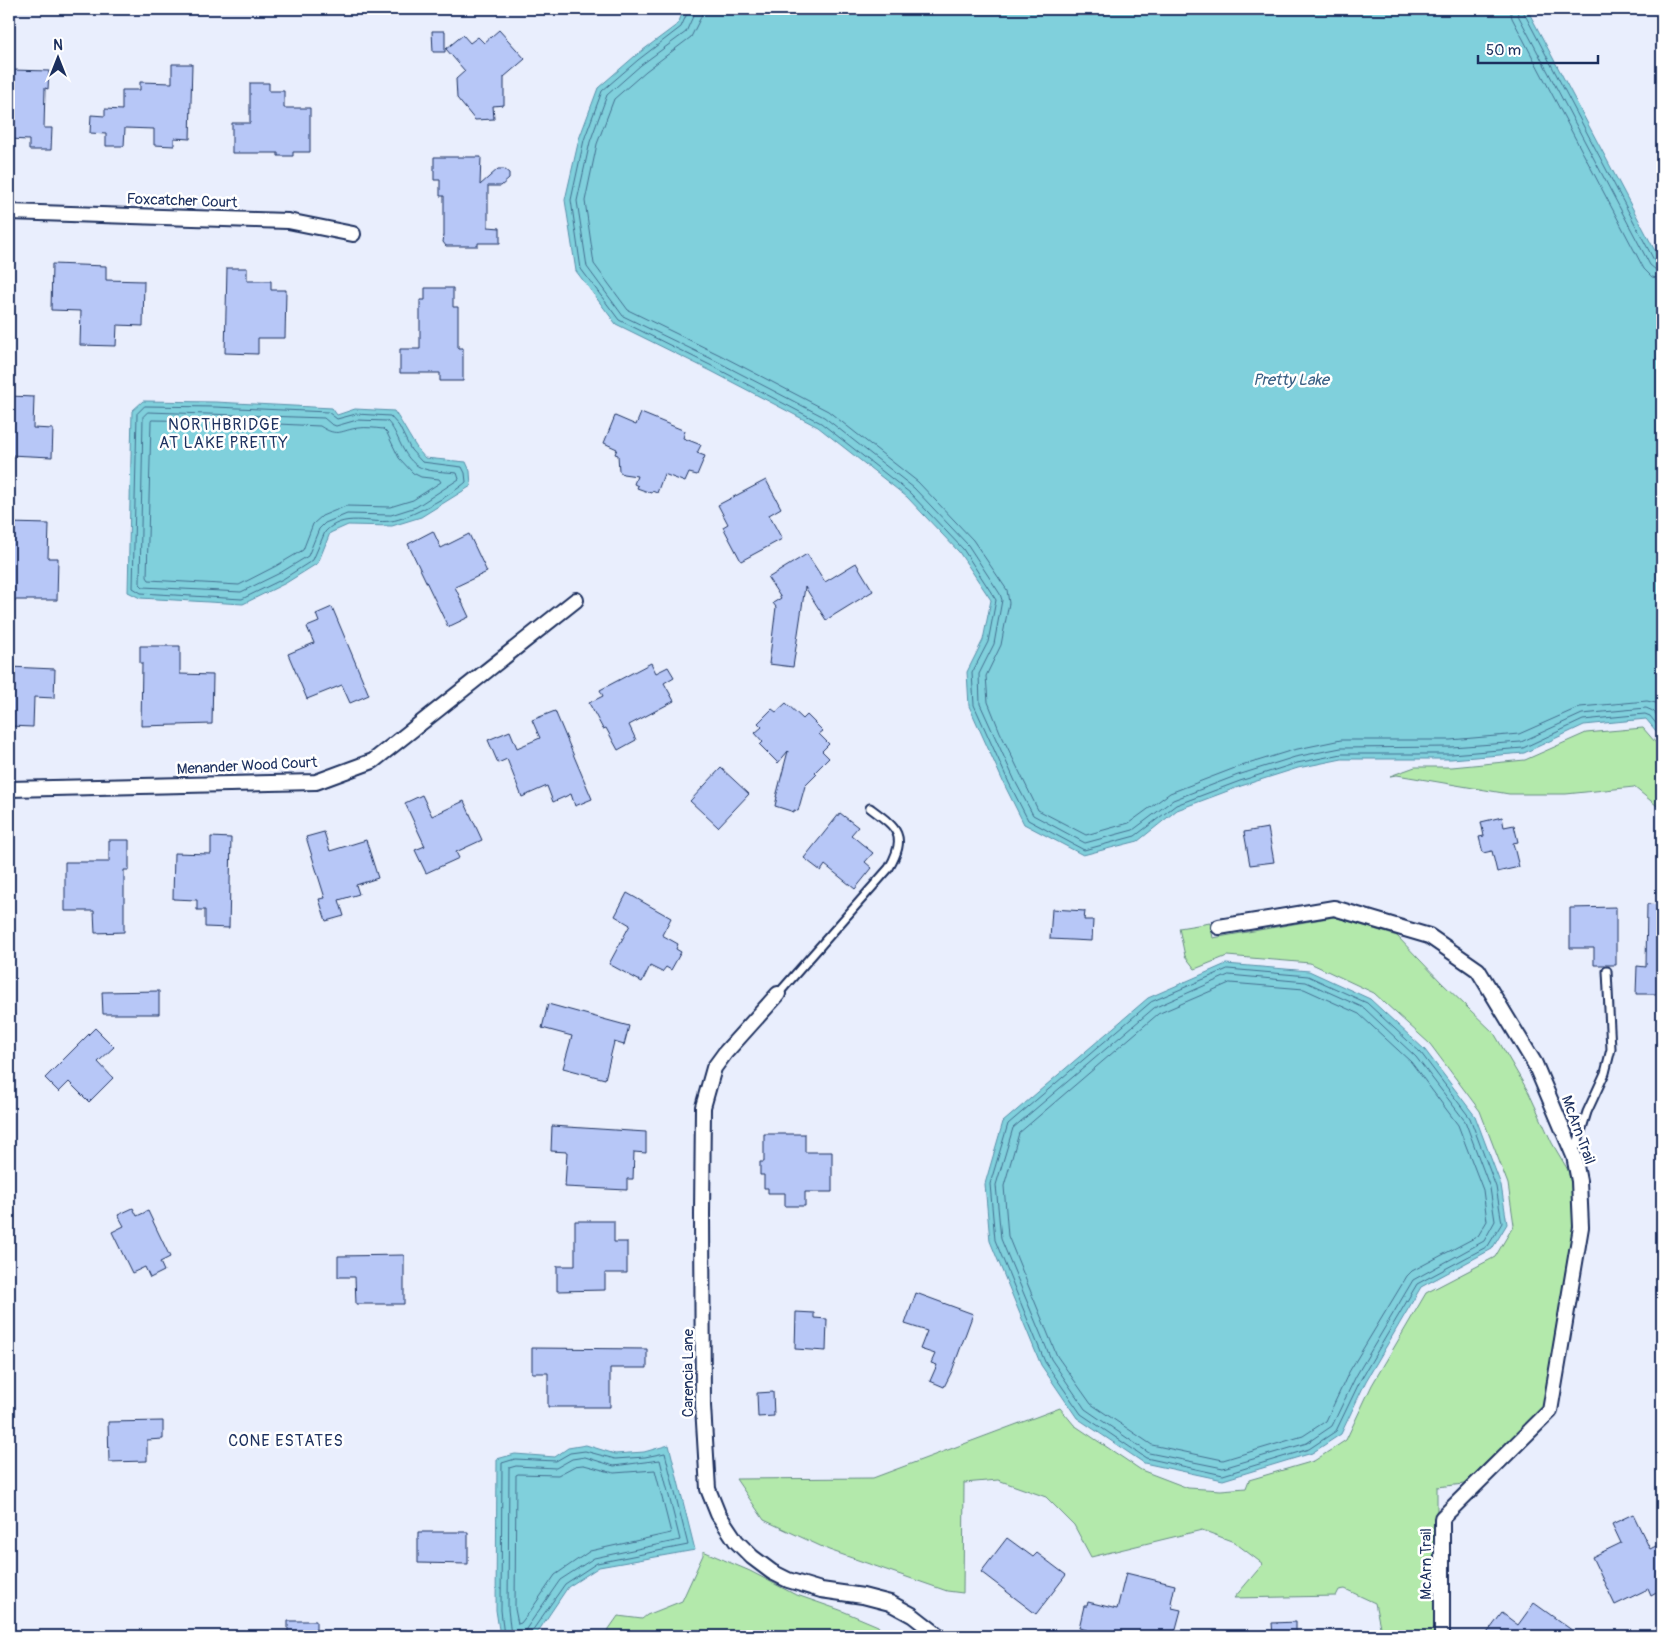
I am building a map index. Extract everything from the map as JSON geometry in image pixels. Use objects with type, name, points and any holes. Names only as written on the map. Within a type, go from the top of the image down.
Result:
[{"type":"street","name":"Foxcatcher Court","points":[[9,212],[288,221],[353,234]]},
{"type":"street","name":"Menander Wood Court","points":[[9,789],[316,782],[373,761],[576,600]]},
{"type":"street","name":"McArn Trail","points":[[1219,927],[1334,908],[1429,936],[1478,970],[1535,1064],[1574,1156],[1580,1181],[1581,1227],[1550,1412],[1442,1518],[1442,1636]]},
{"type":"street","name":"Carencia Lane","points":[[778,994],[714,1068],[703,1106],[703,1406],[708,1489],[718,1514],[736,1541],[752,1557],[772,1572],[788,1580],[821,1590],[863,1596],[890,1603],[912,1615],[939,1636]]},
{"type":"lane","points":[[778,994],[889,868],[898,852],[898,836],[892,824],[870,808]]},
{"type":"lane","points":[[1574,1156],[1587,1112],[1605,1073],[1611,1049],[1607,971]]},
{"type":"green space","points":[[1643,728],[1662,750],[1662,810],[1634,787],[1566,794],[1509,794],[1397,775],[1390,776],[1415,767],[1452,767],[1525,760],[1586,733]]},
{"type":"green space","points":[[1334,917],[1397,936],[1494,1033],[1529,1093],[1552,1143],[1568,1170],[1571,1183],[1573,1226],[1543,1407],[1464,1484],[1437,1487],[1437,1510],[1434,1518],[1434,1636],[1382,1636],[1375,1603],[1345,1589],[1339,1590],[1336,1596],[1234,1598],[1263,1564],[1234,1542],[1202,1530],[1091,1557],[1074,1525],[1046,1497],[998,1480],[964,1483],[963,1593],[947,1591],[829,1550],[764,1520],[736,1479],[873,1478],[1060,1408],[1074,1425],[1141,1470],[1188,1488],[1221,1490],[1246,1488],[1249,1480],[1314,1461],[1346,1440],[1372,1385],[1426,1293],[1495,1257],[1514,1225],[1508,1184],[1480,1111],[1430,1044],[1374,993],[1310,963],[1227,956],[1195,969],[1185,956],[1179,928],[1210,923],[1213,938]]},
{"type":"green space","points":[[703,1551],[750,1571],[794,1594],[878,1626],[884,1636],[604,1636],[618,1616],[642,1619],[647,1615],[682,1601],[703,1555]]},
{"type":"water","name":"Pretty Lake","points":[[684,9],[1527,9],[1662,264],[1662,738],[1646,719],[1584,725],[1524,753],[1451,759],[1342,759],[1298,768],[1241,786],[1177,810],[1138,841],[1083,855],[1024,824],[969,706],[967,672],[983,640],[991,600],[959,552],[907,497],[818,427],[616,324],[576,271],[565,200],[579,139],[598,88],[635,56],[678,24]]},
{"type":"water","points":[[143,401],[215,402],[332,408],[337,415],[355,409],[394,411],[425,458],[466,462],[470,471],[471,486],[421,517],[392,526],[348,525],[330,533],[318,563],[286,583],[243,604],[140,598],[128,592],[132,411]]},
{"type":"water","points":[[1226,964],[1309,971],[1370,999],[1425,1050],[1475,1116],[1501,1185],[1507,1224],[1492,1249],[1421,1287],[1366,1381],[1341,1434],[1312,1453],[1223,1480],[1144,1463],[1077,1418],[1041,1365],[990,1241],[985,1184],[1003,1122],[1148,998]]},
{"type":"water","points":[[586,1445],[615,1454],[644,1452],[669,1445],[695,1550],[599,1567],[568,1587],[535,1636],[500,1636],[496,1610],[497,1459],[515,1454],[555,1457],[568,1448]]},
{"type":"building","points":[[499,30],[525,59],[504,77],[504,105],[493,106],[494,119],[475,120],[457,98],[456,79],[465,71],[446,49],[463,35],[470,43],[478,37],[484,43]]},
{"type":"building","points":[[432,31],[445,31],[445,52],[433,52]]},
{"type":"building","points":[[172,64],[192,64],[190,139],[174,138],[174,146],[154,145],[154,129],[125,128],[124,146],[106,146],[106,134],[90,133],[91,115],[105,116],[105,109],[122,110],[122,90],[140,90],[140,82],[172,83]]},
{"type":"building","points":[[12,70],[49,71],[48,89],[45,88],[44,128],[52,128],[51,150],[29,150],[29,140],[9,139],[9,88],[12,88]]},
{"type":"building","points":[[250,83],[269,83],[269,91],[284,91],[284,108],[310,108],[310,152],[293,152],[293,156],[278,156],[278,153],[232,153],[232,123],[250,123]]},
{"type":"building","points":[[434,157],[481,157],[480,185],[498,169],[504,169],[509,173],[509,179],[501,186],[488,186],[488,227],[500,228],[500,243],[478,243],[478,246],[446,246],[443,242],[444,196],[440,196],[440,180],[434,180]]},
{"type":"building","points":[[52,264],[106,266],[106,280],[144,281],[143,326],[117,325],[116,346],[80,345],[81,311],[51,310]]},
{"type":"building","points":[[227,268],[247,268],[247,281],[271,281],[271,290],[286,290],[285,338],[258,338],[258,354],[225,353]]},
{"type":"building","points":[[425,288],[453,288],[453,307],[458,307],[458,348],[463,348],[463,381],[440,381],[440,373],[400,373],[400,349],[420,349],[420,300],[425,300]]},
{"type":"building","points":[[9,396],[34,397],[33,428],[53,429],[52,457],[9,455]]},
{"type":"building","points":[[641,413],[685,431],[683,438],[701,445],[697,453],[705,456],[697,475],[689,473],[685,482],[664,474],[657,493],[652,491],[651,493],[637,488],[638,486],[634,484],[637,476],[623,474],[619,471],[618,455],[615,454],[617,449],[604,443],[615,416],[636,425]]},
{"type":"building","points":[[766,480],[781,508],[769,515],[782,539],[741,561],[723,527],[728,524],[718,505]]},
{"type":"building","points":[[9,523],[49,524],[48,558],[58,558],[57,600],[9,600]]},
{"type":"building","points":[[433,531],[441,548],[469,534],[487,572],[455,587],[469,617],[448,627],[408,544]]},
{"type":"building","points":[[807,554],[825,582],[856,563],[873,591],[826,620],[805,587],[793,667],[769,664],[776,607],[773,603],[781,598],[768,578]]},
{"type":"building","points":[[332,607],[369,695],[350,703],[342,685],[307,699],[288,654],[314,643],[307,627],[319,622],[316,614]]},
{"type":"building","points":[[140,646],[180,646],[180,674],[213,675],[212,724],[141,726],[142,663],[140,663]]},
{"type":"building","points":[[651,663],[656,673],[668,667],[674,677],[664,683],[674,701],[629,725],[636,740],[618,750],[606,728],[603,729],[589,703],[603,696],[600,690]]},
{"type":"building","points":[[9,667],[55,669],[54,698],[34,697],[33,727],[9,726]]},
{"type":"building","points":[[786,703],[803,719],[807,715],[823,731],[819,734],[829,744],[822,751],[829,758],[815,772],[817,774],[805,786],[798,811],[794,810],[794,812],[775,806],[788,751],[778,763],[760,745],[763,742],[755,733],[762,727],[758,723],[772,709],[776,712]]},
{"type":"building","points":[[555,711],[592,799],[575,806],[571,794],[553,802],[547,786],[522,797],[507,759],[498,763],[488,740],[510,731],[517,748],[540,738],[532,720]]},
{"type":"building","points":[[721,768],[749,794],[718,827],[690,801]]},
{"type":"building","points":[[422,795],[432,816],[464,801],[482,840],[456,852],[459,858],[426,873],[415,850],[425,846],[405,803]]},
{"type":"building","points":[[840,813],[858,827],[851,835],[873,853],[865,862],[872,868],[855,889],[825,865],[821,871],[804,858]]},
{"type":"building","points":[[1502,817],[1504,827],[1514,825],[1518,842],[1513,843],[1519,867],[1497,872],[1492,851],[1483,853],[1479,837],[1484,836],[1481,822]]},
{"type":"building","points":[[1268,828],[1274,862],[1250,865],[1244,832]]},
{"type":"building","points":[[324,832],[330,851],[366,840],[378,878],[356,885],[359,894],[339,900],[344,916],[326,921],[319,899],[325,898],[306,837]]},
{"type":"building","points":[[211,837],[231,838],[229,928],[205,927],[205,910],[197,910],[197,900],[173,899],[174,853],[211,854]]},
{"type":"building","points":[[109,840],[129,840],[129,870],[124,870],[124,932],[95,933],[94,911],[65,911],[65,862],[109,862]]},
{"type":"building","points":[[627,893],[671,918],[662,935],[678,944],[676,949],[681,952],[671,970],[666,967],[662,972],[650,966],[642,982],[609,964],[630,925],[615,916]]},
{"type":"building","points":[[1647,904],[1662,905],[1662,959],[1659,959],[1658,994],[1636,994],[1637,966],[1646,967]]},
{"type":"building","points":[[1616,907],[1616,965],[1594,965],[1594,948],[1570,948],[1570,908]]},
{"type":"building","points":[[1052,909],[1085,911],[1084,920],[1093,920],[1092,941],[1050,939]]},
{"type":"building","points":[[159,991],[159,1014],[103,1014],[102,992]]},
{"type":"building","points":[[548,1004],[629,1026],[624,1045],[614,1042],[605,1079],[563,1068],[572,1036],[542,1028]]},
{"type":"building","points":[[95,1028],[114,1047],[98,1062],[113,1078],[89,1102],[69,1082],[59,1092],[45,1078]]},
{"type":"building","points":[[552,1126],[646,1132],[646,1153],[634,1152],[633,1179],[627,1179],[627,1190],[565,1187],[567,1152],[551,1151]]},
{"type":"building","points":[[764,1134],[805,1134],[805,1152],[832,1152],[832,1192],[805,1192],[805,1206],[785,1206],[785,1193],[768,1193],[768,1188],[764,1188],[764,1175],[760,1175],[760,1162],[764,1162]]},
{"type":"building","points":[[133,1208],[137,1216],[148,1211],[170,1257],[160,1262],[164,1271],[150,1278],[145,1267],[132,1273],[112,1232],[124,1226],[118,1215]]},
{"type":"building","points":[[575,1221],[614,1221],[614,1242],[627,1242],[627,1273],[605,1273],[605,1290],[557,1291],[557,1266],[575,1266]]},
{"type":"building","points":[[404,1255],[404,1304],[356,1304],[355,1277],[338,1277],[338,1256]]},
{"type":"building","points":[[916,1293],[973,1314],[952,1371],[944,1387],[930,1381],[937,1365],[931,1363],[935,1354],[920,1349],[927,1331],[905,1324]]},
{"type":"building","points":[[796,1312],[814,1313],[814,1318],[827,1319],[826,1351],[795,1349]]},
{"type":"building","points":[[532,1348],[647,1349],[647,1368],[610,1368],[610,1407],[548,1407],[548,1373],[532,1373]]},
{"type":"building","points":[[773,1392],[774,1416],[758,1417],[757,1393]]},
{"type":"building","points":[[163,1421],[163,1439],[147,1440],[147,1461],[109,1462],[108,1422]]},
{"type":"building","points":[[1633,1514],[1650,1549],[1662,1543],[1662,1590],[1651,1596],[1648,1589],[1615,1605],[1592,1557],[1621,1543],[1612,1524]]},
{"type":"building","points":[[418,1532],[468,1532],[468,1564],[418,1563]]},
{"type":"building","points":[[1007,1538],[1033,1557],[1037,1553],[1066,1575],[1036,1614],[981,1572]]},
{"type":"building","points":[[1126,1573],[1175,1585],[1171,1603],[1173,1604],[1172,1608],[1181,1610],[1174,1636],[1095,1636],[1086,1634],[1087,1630],[1079,1628],[1084,1606],[1087,1606],[1088,1602],[1117,1609]]},
{"type":"building","points":[[1534,1603],[1580,1636],[1485,1636],[1502,1613],[1518,1625]]},
{"type":"building","points":[[288,1621],[316,1621],[316,1636],[288,1636]]},
{"type":"building","points":[[1296,1622],[1296,1636],[1273,1636],[1272,1623]]},
{"type":"district","name":"NORTHBRIDGE AT LAKE PRETTY","points":[[224,434]]},
{"type":"district","name":"CONE ESTATES","points":[[286,1441]]}]
